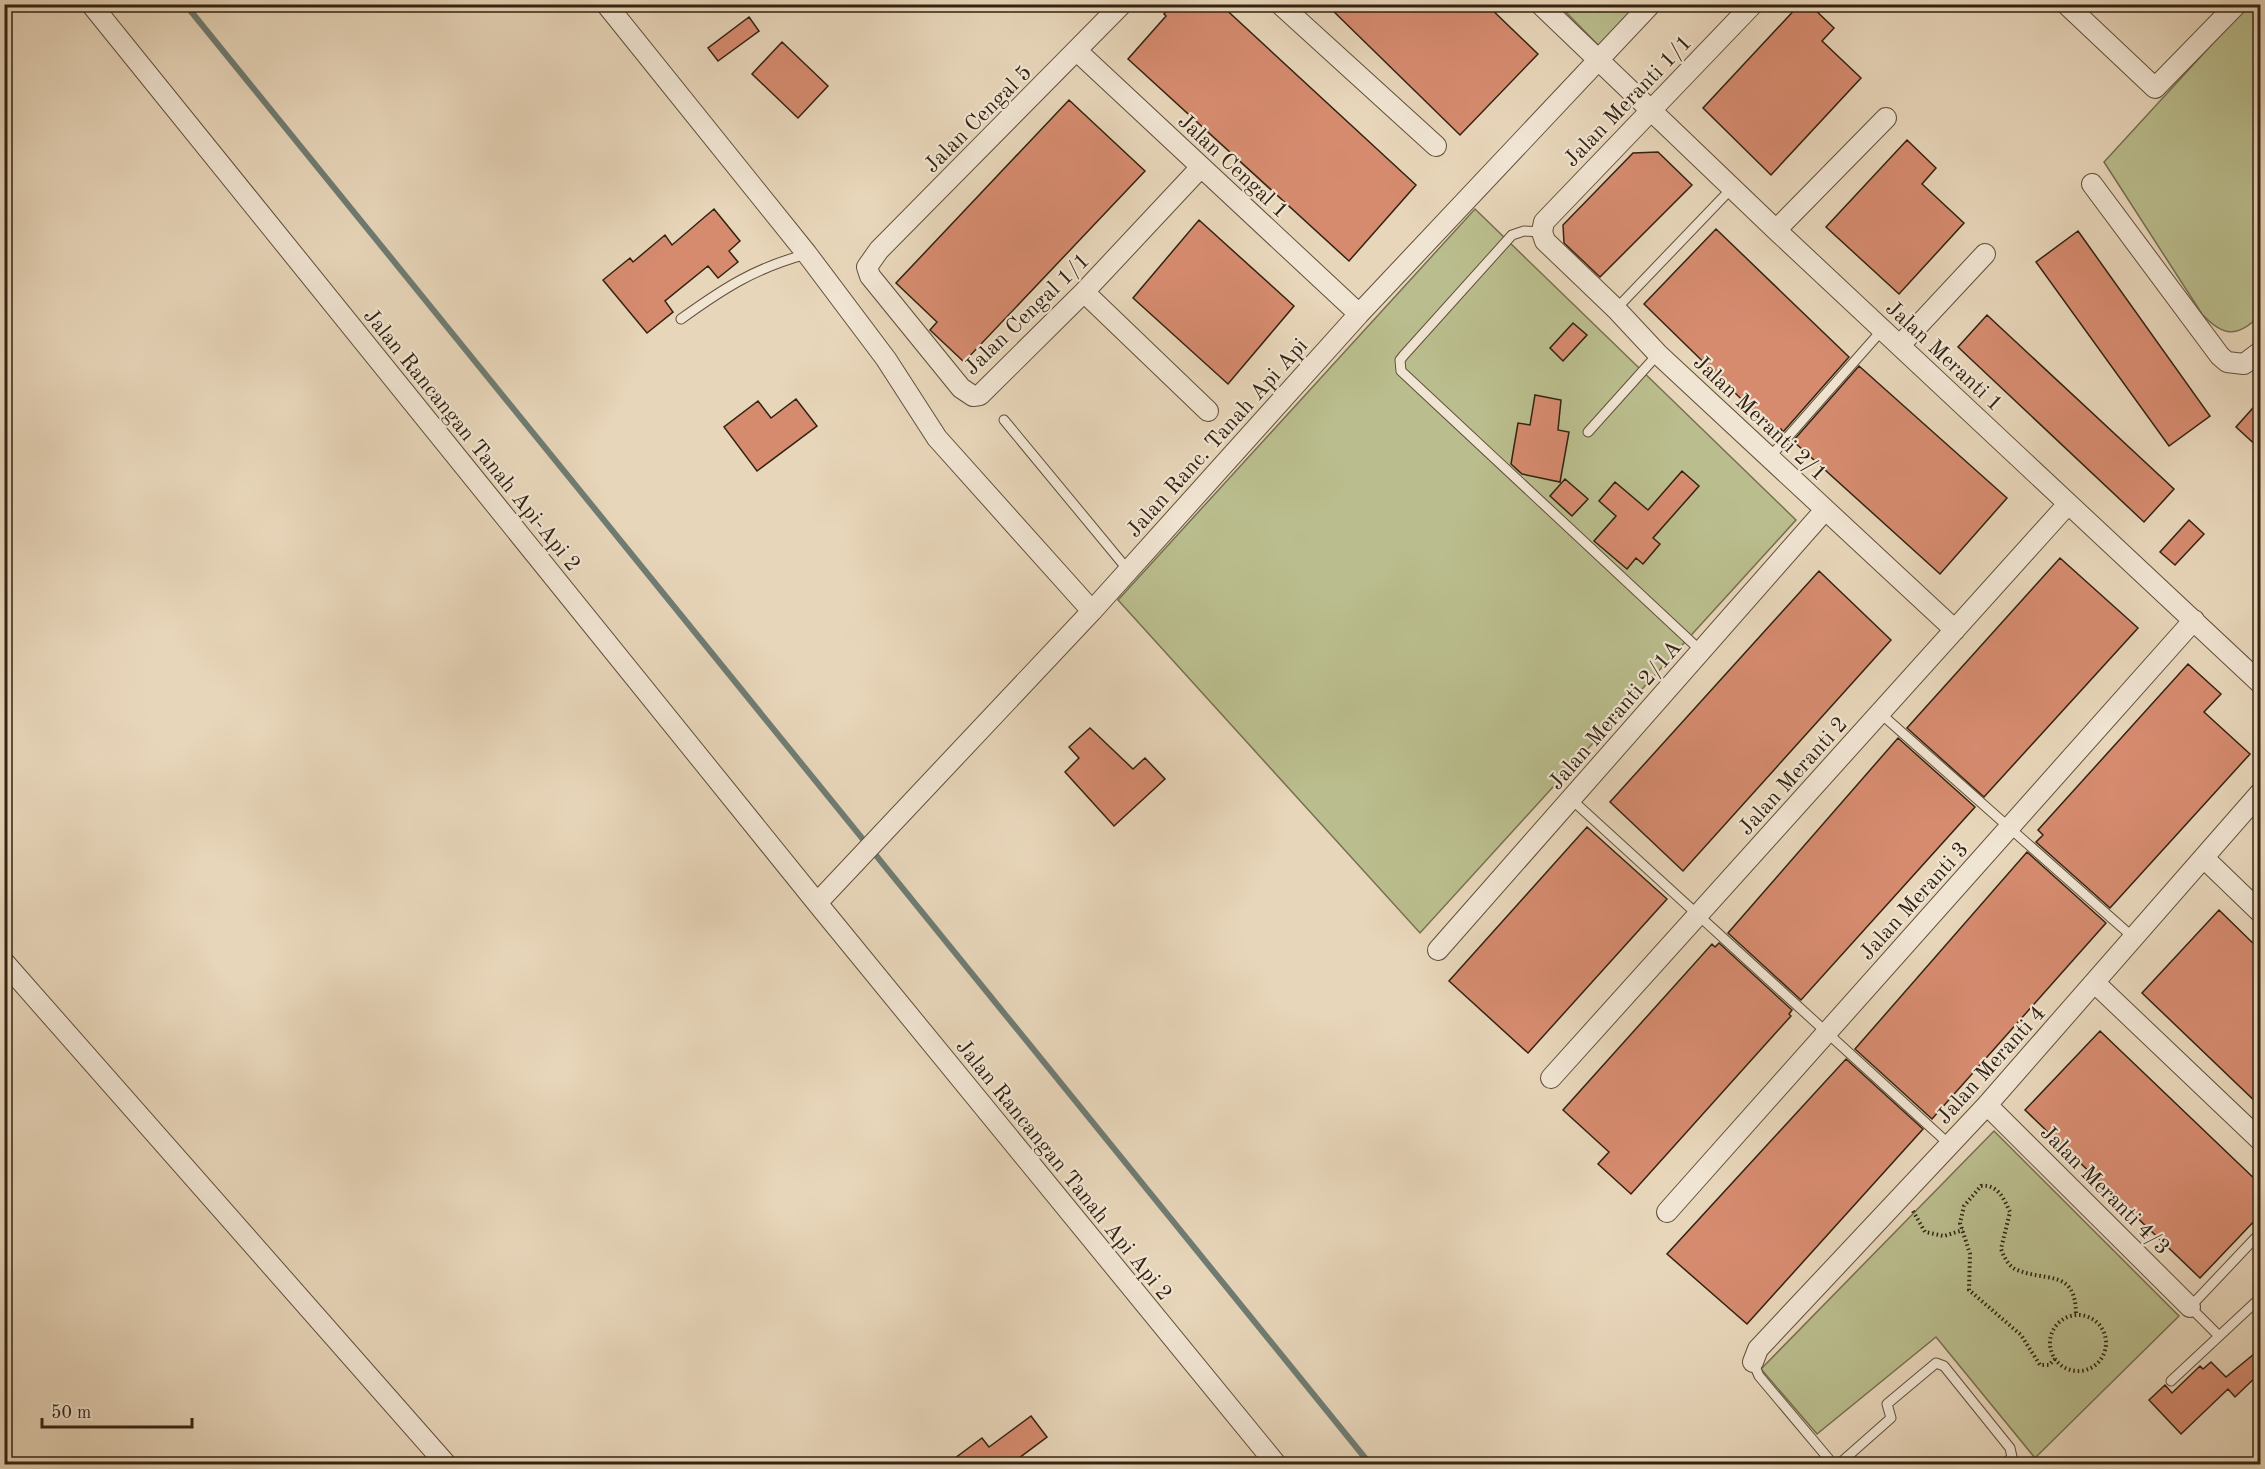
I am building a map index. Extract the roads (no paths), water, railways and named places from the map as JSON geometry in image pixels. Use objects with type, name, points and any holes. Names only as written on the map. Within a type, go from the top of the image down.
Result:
[{"type":"street","name":"Jalan Rancangan Tanah Api-Api 2","points":[[91,4],[817,903]]},
{"type":"street","points":[[606,4],[807,254],[886,359],[937,438],[1092,611]]},
{"type":"street","name":"Jalan Cengal 5","points":[[867,267],[879,250],[1122,4]]},
{"type":"street","points":[[1280,4],[1436,146]]},
{"type":"street","name":"Jalan Meranti 1","points":[[1540,4],[1776,230],[1901,344],[2260,683]]},
{"type":"street","name":"Jalan Ranc. Tanah Api Api","points":[[817,903],[1092,611],[1359,314],[1651,4]]},
{"type":"street","name":"Jalan Meranti 1/1","points":[[1542,232],[1544,222],[1753,4]]},
{"type":"street","points":[[2066,4],[2155,88],[2237,4]]},
{"type":"street","name":"Jalan Cengal 1","points":[[1077,51],[1359,314]]},
{"type":"street","points":[[1776,230],[1886,118]]},
{"type":"street","name":"Jalan Cengal 1/1","points":[[867,267],[876,283],[961,388],[973,396],[986,392],[1201,167]]},
{"type":"street","points":[[2092,184],[2220,356],[2227,362],[2244,364],[2260,352]]},
{"type":"street","name":"Jalan Meranti 2/1","points":[[1542,232],[1545,241],[1616,309],[1658,354],[1954,630]]},
{"type":"street","points":[[1901,344],[1985,254]]},
{"type":"street","points":[[1084,292],[1208,411]]},
{"type":"street","name":"Jalan Meranti 2","points":[[1551,1078],[2068,504]]},
{"type":"street","name":"Jalan Meranti 2/1A","points":[[1438,950],[1825,510]]},
{"type":"street","name":"Jalan Meranti 3","points":[[1667,1212],[2194,620]]},
{"type":"street","name":"Jalan Meranti 4","points":[[1753,1362],[1758,1349],[1987,1105],[2135,939],[2260,793]]},
{"type":"street","points":[[2204,858],[2260,912]]},
{"type":"street","name":"Jalan Rancangan Tanah Api Api 2","points":[[817,903],[1276,1464]]},
{"type":"street","points":[[4,962],[446,1464]]},
{"type":"street","points":[[2095,983],[2260,1140]]},
{"type":"street","name":"Jalan Meranti 4/3","points":[[1987,1105],[2190,1307]]},
{"type":"lane","points":[[1616,309],[1732,188]]},
{"type":"lane","points":[[1542,232],[1524,231],[1512,235],[1404,355],[1400,360],[1401,371],[1701,651]]},
{"type":"lane","points":[[681,320],[714,295],[768,265],[807,254]]},
{"type":"lane","points":[[1770,457],[1883,329]]},
{"type":"lane","points":[[1588,432],[1658,354]]},
{"type":"lane","points":[[1004,420],[1128,570]]},
{"type":"lane","points":[[1880,713],[2135,939]]},
{"type":"lane","points":[[1571,799],[1950,1145]]},
{"type":"lane","points":[[2219,1336],[2190,1307],[2260,1233]]},
{"type":"lane","points":[[2171,1381],[2260,1298]]},
{"type":"lane","points":[[1753,1362],[1759,1376],[1833,1464]]},
{"type":"lane","points":[[1839,1464],[1891,1418],[1887,1404],[1936,1363],[1944,1366],[2010,1448],[2012,1457],[2005,1464]]},
{"type":"waterway","points":[[185,4],[1370,1464]]}]
